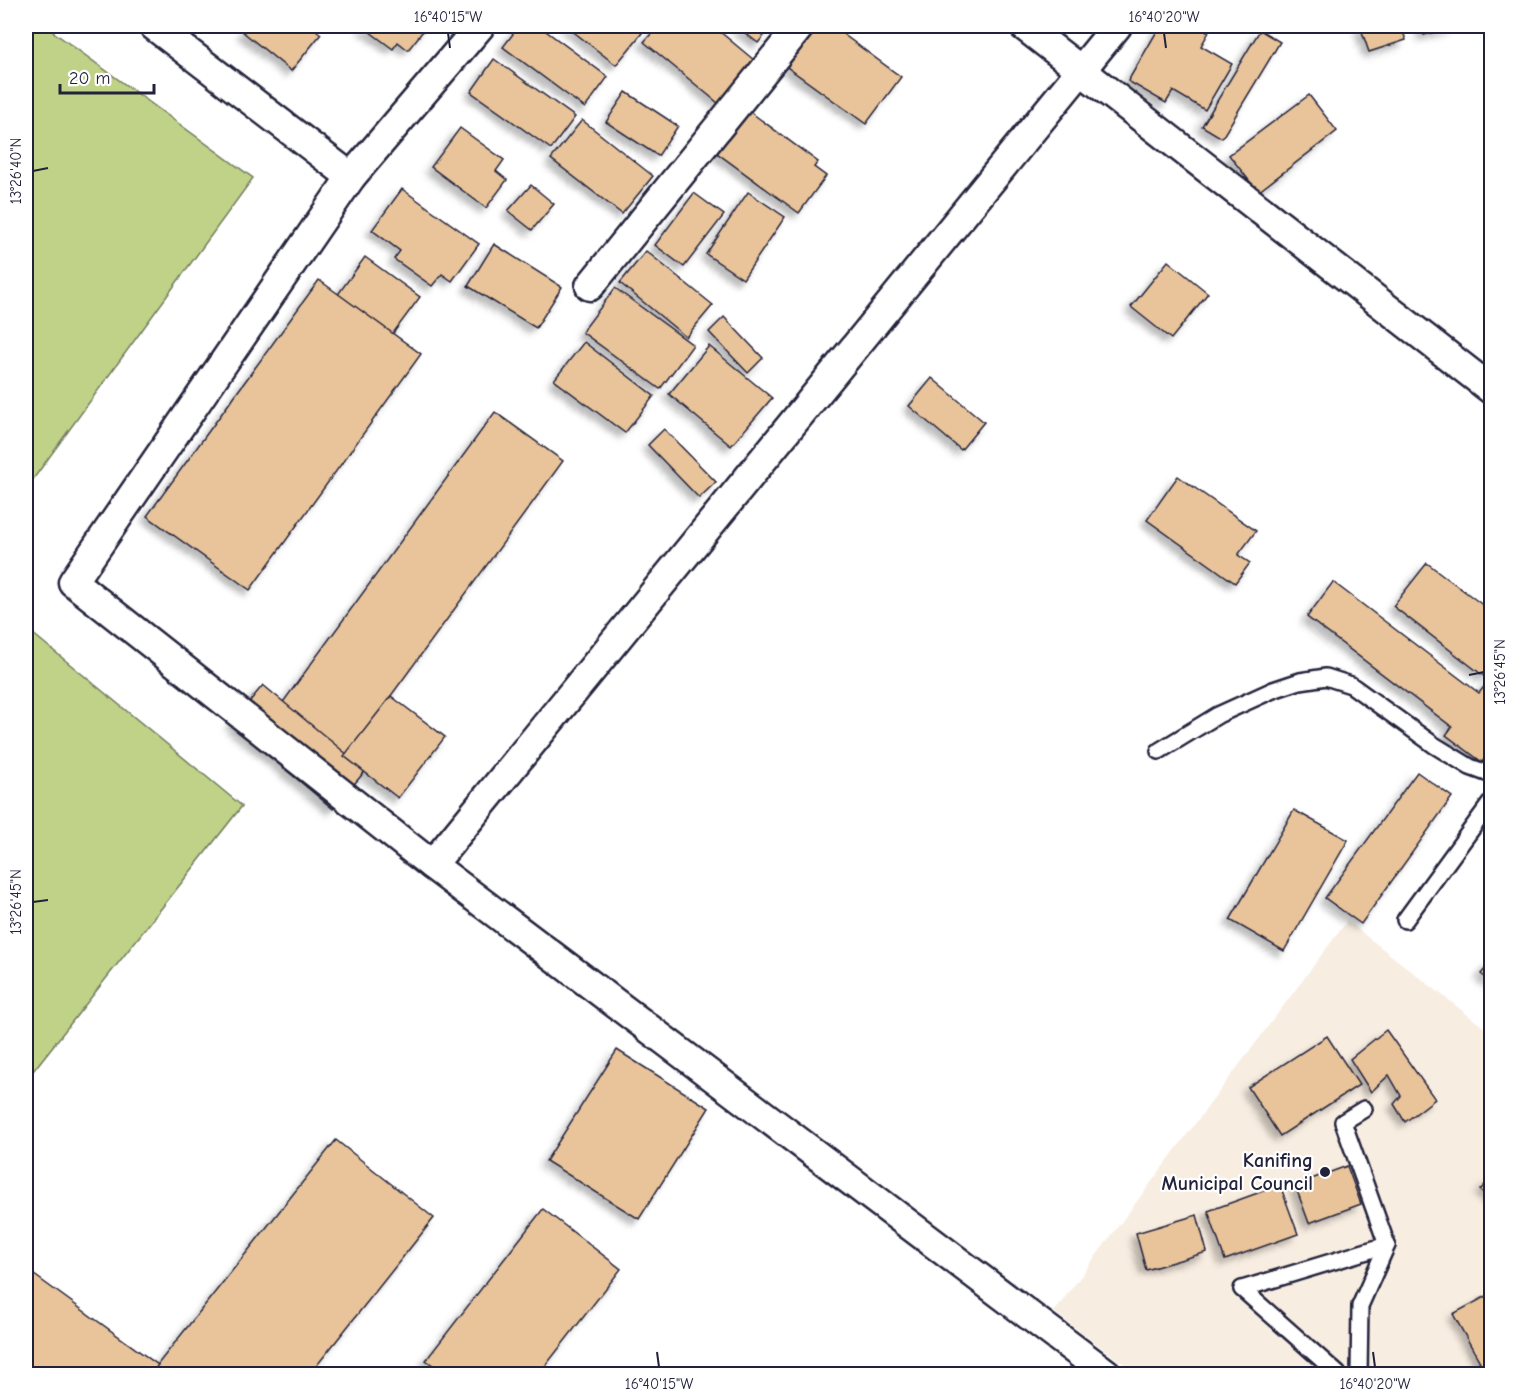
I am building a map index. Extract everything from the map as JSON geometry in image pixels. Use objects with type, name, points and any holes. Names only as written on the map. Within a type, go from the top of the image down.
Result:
[{"type":"street","points":[[154,26],[351,177]]},
{"type":"street","points":[[480,26],[351,177],[73,582],[432,865],[1107,1374]]},
{"type":"street","points":[[590,286],[800,26]]},
{"type":"street","points":[[1024,26],[1491,390]]},
{"type":"street","points":[[432,865],[1117,26]]},
{"type":"lane","points":[[1159,750],[1218,715],[1273,690],[1300,681],[1326,677],[1351,685],[1434,745],[1470,766],[1491,775]]},
{"type":"lane","points":[[1405,920],[1491,801]]},
{"type":"lane","points":[[1359,1374],[1359,1306],[1387,1245],[1343,1122],[1364,1109]]},
{"type":"lane","points":[[1338,1374],[1242,1289],[1387,1245]]},
{"type":"shaded area","name":"Kanifing Municipal Council","points":[[1347,921],[1491,1033],[1491,1374],[1137,1374],[1054,1312]]},
{"type":"green space","points":[[26,26],[45,26],[253,178],[26,489]]},
{"type":"green space","points":[[26,628],[242,806],[26,1080]]},
{"type":"building","points":[[248,26],[311,26],[321,34],[291,71],[243,32]]},
{"type":"building","points":[[362,26],[427,26],[408,50],[398,42],[393,49]]},
{"type":"building","points":[[519,26],[539,26],[608,77],[585,108],[503,47]]},
{"type":"building","points":[[566,26],[633,26],[642,33],[616,65]]},
{"type":"building","points":[[658,26],[713,26],[754,60],[718,103],[644,42]]},
{"type":"building","points":[[736,26],[772,26],[758,43]]},
{"type":"building","points":[[818,26],[832,26],[901,77],[866,124],[787,67]]},
{"type":"building","points":[[1160,26],[1198,26],[1209,32],[1201,46],[1232,64],[1205,110],[1173,91],[1166,103],[1128,81]]},
{"type":"building","points":[[1360,26],[1401,26],[1406,40],[1369,52]]},
{"type":"building","points":[[1421,26],[1456,26],[1424,35]]},
{"type":"building","points":[[1260,30],[1280,42],[1222,138],[1202,126]]},
{"type":"building","points":[[494,59],[575,117],[551,149],[471,92]]},
{"type":"building","points":[[626,92],[678,126],[658,156],[606,122]]},
{"type":"building","points":[[1309,95],[1337,131],[1258,192],[1229,155]]},
{"type":"building","points":[[749,111],[818,162],[814,167],[826,176],[799,213],[717,153]]},
{"type":"building","points":[[582,120],[653,176],[622,214],[551,159]]},
{"type":"building","points":[[460,128],[504,160],[496,171],[507,180],[486,208],[431,167]]},
{"type":"building","points":[[531,185],[554,204],[532,230],[508,211]]},
{"type":"building","points":[[402,189],[479,244],[452,281],[442,274],[432,286],[394,259],[400,251],[372,230]]},
{"type":"building","points":[[748,192],[785,217],[743,279],[706,254]]},
{"type":"building","points":[[694,193],[724,215],[684,267],[655,245]]},
{"type":"building","points":[[494,244],[562,287],[536,328],[468,286]]},
{"type":"building","points":[[646,251],[713,305],[686,337],[620,283]]},
{"type":"building","points":[[365,257],[420,297],[391,336],[336,297]]},
{"type":"building","points":[[1168,261],[1208,293],[1171,339],[1131,307]]},
{"type":"building","points":[[319,280],[421,354],[250,590],[147,516]]},
{"type":"building","points":[[615,288],[693,345],[660,389],[582,332]]},
{"type":"building","points":[[724,317],[763,358],[748,373],[709,332]]},
{"type":"building","points":[[584,342],[654,396],[625,433],[554,380]]},
{"type":"building","points":[[709,346],[772,398],[731,446],[669,394]]},
{"type":"building","points":[[932,378],[984,422],[961,450],[909,406]]},
{"type":"building","points":[[495,412],[563,461],[338,768],[270,720]]},
{"type":"building","points":[[664,429],[716,482],[699,498],[648,445]]},
{"type":"building","points":[[1178,476],[1256,531],[1238,555],[1250,563],[1235,583],[1147,520]]},
{"type":"building","points":[[1427,563],[1492,612],[1492,668],[1485,677],[1393,606]]},
{"type":"building","points":[[1333,582],[1479,693],[1492,677],[1492,750],[1482,762],[1446,735],[1452,727],[1307,617]]},
{"type":"building","points":[[263,685],[366,770],[333,809],[231,724]]},
{"type":"building","points":[[391,696],[445,737],[398,798],[344,756]]},
{"type":"building","points":[[1417,772],[1452,797],[1361,924],[1325,898]]},
{"type":"building","points":[[1294,810],[1348,840],[1284,951],[1230,920]]},
{"type":"building","points":[[1492,961],[1492,983],[1481,974]]},
{"type":"building","points":[[1386,1030],[1435,1099],[1405,1122],[1394,1104],[1401,1096],[1389,1075],[1371,1092],[1350,1059]]},
{"type":"building","points":[[1327,1036],[1359,1085],[1280,1136],[1248,1087]]},
{"type":"building","points":[[617,1050],[709,1108],[639,1219],[546,1161]]},
{"type":"building","points":[[336,1140],[434,1218],[310,1374],[150,1374]]},
{"type":"building","points":[[1347,1166],[1361,1204],[1309,1223],[1295,1185]]},
{"type":"building","points":[[1492,1178],[1492,1200],[1480,1190]]},
{"type":"building","points":[[1280,1185],[1298,1234],[1225,1260],[1208,1211]]},
{"type":"building","points":[[543,1209],[621,1269],[539,1374],[445,1374],[426,1360]]},
{"type":"building","points":[[1197,1215],[1207,1252],[1146,1270],[1136,1233]]},
{"type":"building","points":[[26,1269],[158,1365],[151,1374],[26,1374]]},
{"type":"building","points":[[1492,1293],[1492,1374],[1462,1374],[1461,1372],[1480,1362],[1453,1314]]},
{"type":"place","name":"Kanifing Municipal Council","points":[[1325,1172]]}]
